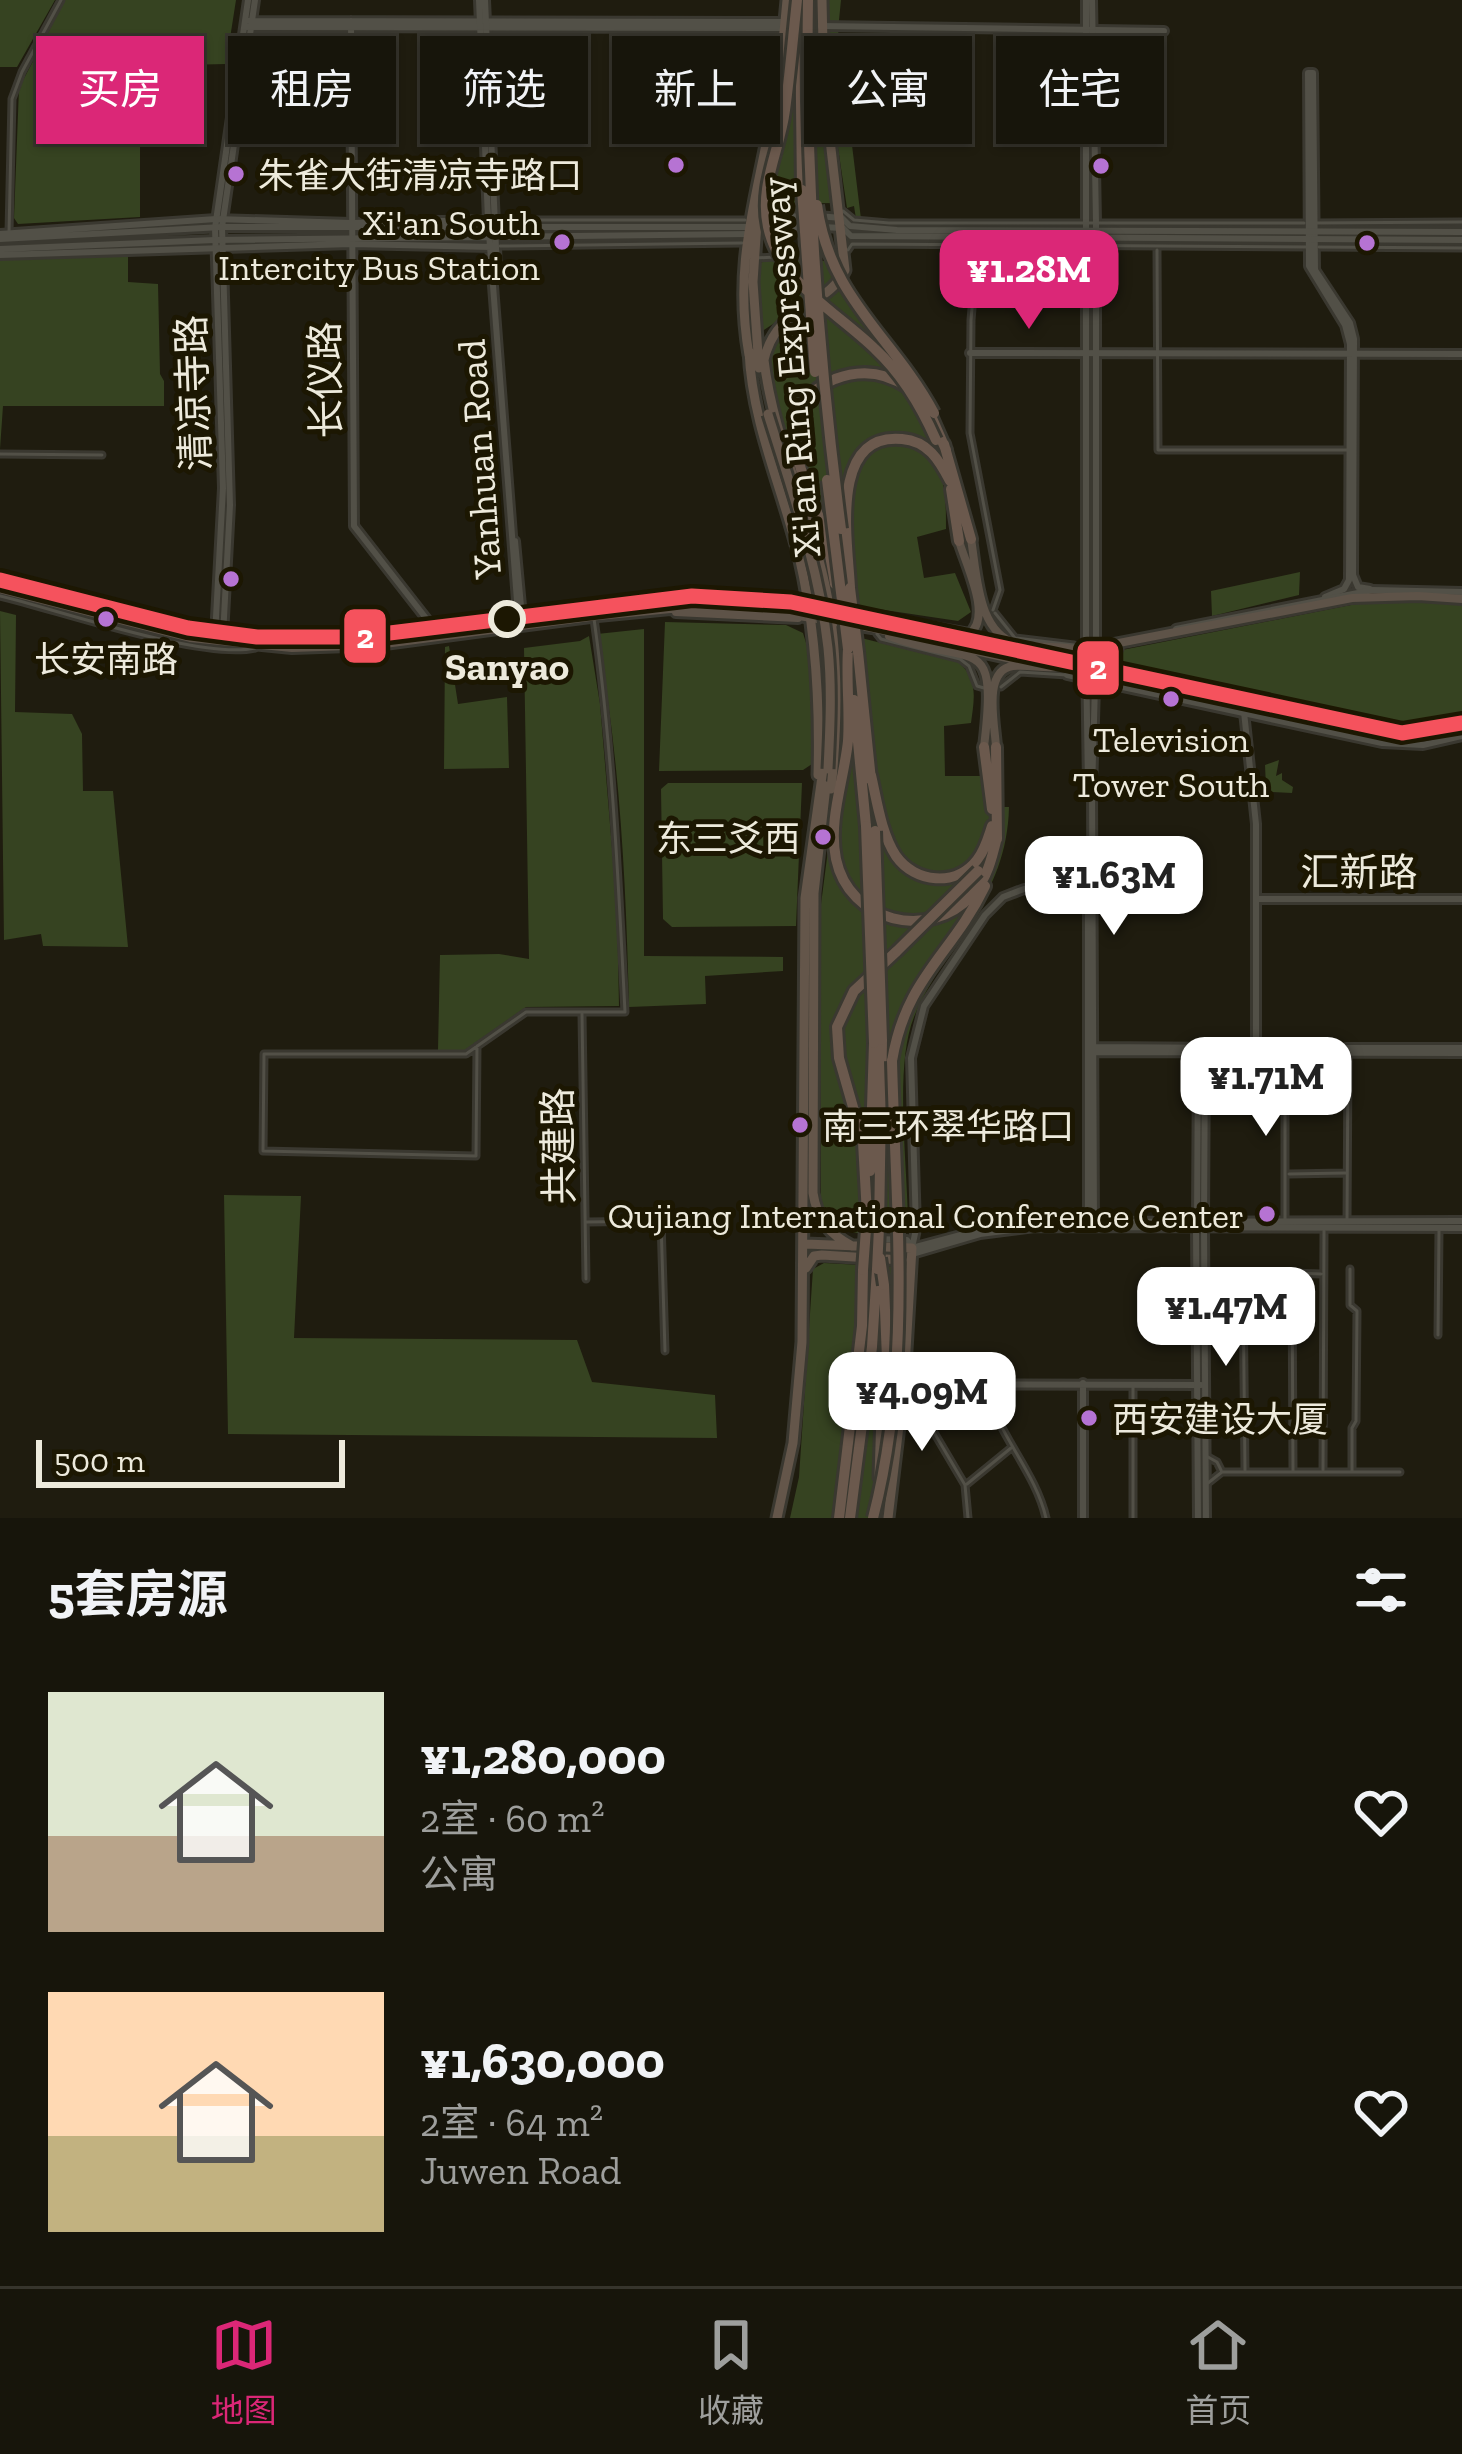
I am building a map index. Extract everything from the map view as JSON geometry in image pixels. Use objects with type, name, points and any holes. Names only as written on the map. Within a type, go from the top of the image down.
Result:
[{"type":"highway","points":[[787,0],[772,117],[750,227],[748,351],[758,419],[786,508],[818,678],[817,807]]},
{"type":"highway","points":[[802,0],[785,115],[766,184],[772,239],[801,285],[897,373],[950,481],[965,540]]},
{"type":"highway","name":"Xi'an Ring Expressway","points":[[802,0],[806,36]]},
{"type":"highway","name":"Xi'an Ring Expressway","points":[[802,0],[802,190],[812,338],[848,649],[871,907],[874,1120],[867,1215],[872,1347],[850,1518]]},
{"type":"highway","points":[[761,381],[769,343],[785,320],[840,280],[845,270],[824,88],[822,0]]},
{"type":"highway","name":"Xi'an Ring Expressway","points":[[809,144],[821,354],[850,588]]},
{"type":"highway","points":[[813,144],[817,207],[829,260],[853,302],[934,413],[965,540]]},
{"type":"highway","points":[[750,227],[761,381],[818,584],[828,651],[826,769],[814,893],[813,1193],[815,1208],[829,1230],[852,1246]]},
{"type":"highway","points":[[748,351],[799,530],[819,622],[825,677],[826,769],[805,898],[805,1248],[793,1443],[777,1518]]},
{"type":"highway","points":[[764,360],[773,412],[830,615],[834,759],[822,824]]},
{"type":"highway","points":[[846,630],[823,528],[797,463],[798,418],[821,386],[856,373],[882,374],[927,406],[946,450]]},
{"type":"highway","points":[[932,444],[888,439],[870,446],[856,461],[847,503],[850,588],[871,775],[885,830],[900,861],[910,870],[932,879],[973,870]]},
{"type":"highway","points":[[848,649],[848,740],[834,840],[836,862],[854,896],[865,907],[902,922],[947,914],[976,891],[985,877],[994,831]]},
{"type":"highway","points":[[873,1518],[886,1469],[897,1387],[892,1061],[918,983],[979,899],[994,860],[990,747]]},
{"type":"highway","name":"Xi'an Ring Expressway","points":[[838,1518],[870,1269],[878,1250],[883,1007],[871,775]]},
{"type":"highway","points":[[867,1215],[863,1142],[836,1043],[840,1014],[860,983],[986,857],[994,831]]},
{"type":"highway","points":[[805,1248],[912,1251]]},
{"type":"highway","points":[[805,1248],[912,1251]]},
{"type":"highway","points":[[878,1250],[887,1359],[878,1444],[886,1518]]},
{"type":"highway","points":[[803,1276],[814,1256],[902,1259],[912,1251]]},
{"type":"highway","points":[[886,1518],[904,1384],[912,1251]]},
{"type":"main road","points":[[965,540],[991,627],[1002,638],[1016,644],[1091,651]]},
{"type":"main road","points":[[872,624],[902,620],[969,634],[976,631],[980,610],[965,540]]},
{"type":"main road","points":[[0,585],[260,647],[361,647],[436,632]]},
{"type":"main road","points":[[0,585],[91,613],[216,637],[359,640],[669,610],[808,612]]},
{"type":"main road","points":[[520,621],[592,604],[720,597],[1016,652],[1091,651],[1352,598],[1462,596]]},
{"type":"main road","points":[[872,624],[1016,660],[1070,663],[1091,673],[1124,676],[1400,736],[1462,732]]},
{"type":"main road","points":[[872,624],[899,640],[973,656],[984,667],[990,684],[990,747]]},
{"type":"main road","points":[[1124,676],[1112,670],[1109,659],[1113,651],[1130,642]]},
{"type":"main road","points":[[990,747],[994,680],[1002,670],[1057,668],[1070,663]]},
{"type":"street","points":[[0,252],[6,241],[12,98],[61,0]]},
{"type":"street","name":"清凉寺路","points":[[216,637],[230,505],[219,223],[251,0]]},
{"type":"street","name":"Yanhuan Road","points":[[482,0],[503,405],[520,621]]},
{"type":"street","points":[[1089,0],[1091,1224]]},
{"type":"street","points":[[248,24],[784,25]]},
{"type":"street","name":"长仪路","points":[[351,24],[354,526],[436,632]]},
{"type":"street","points":[[821,26],[1164,31]]},
{"type":"street","points":[[1311,235],[1313,73],[1308,73],[1311,235],[1315,270],[1350,323],[1353,575],[1358,587],[1373,590],[1462,596]]},
{"type":"street","points":[[6,241],[219,223],[798,227],[842,218]]},
{"type":"street","points":[[6,241],[494,242],[842,218],[1092,235],[1157,248],[1462,222]]},
{"type":"street","points":[[842,218],[851,236],[1092,235]]},
{"type":"street","points":[[753,258],[845,255],[852,244],[1092,235],[1462,240]]},
{"type":"street","points":[[1311,235],[1462,240]]},
{"type":"street","points":[[978,238],[970,433],[1000,590],[991,610],[1015,638],[1067,642],[1091,651]]},
{"type":"street","points":[[1157,248],[1158,450],[1349,449]]},
{"type":"street","points":[[970,353],[1462,353]]},
{"type":"street","points":[[1325,597],[1344,589],[1349,580],[1352,354]]},
{"type":"street","points":[[0,454],[102,455]]},
{"type":"street","points":[[0,585],[99,621],[204,647],[238,652],[260,647]]},
{"type":"street","points":[[1162,634],[1373,590]]},
{"type":"street","points":[[477,1046],[476,1156],[263,1151],[264,1054],[466,1054],[477,1046],[526,1012],[626,1012],[607,708],[592,604]]},
{"type":"street","points":[[91,613],[99,621]]},
{"type":"street","points":[[872,624],[881,639],[961,659],[977,686],[987,688]]},
{"type":"street","points":[[1001,688],[1020,672],[1091,673],[1396,745],[1430,744],[1462,732]]},
{"type":"street","points":[[1178,688],[1196,701]]},
{"type":"street","points":[[1244,712],[1256,824],[1256,1048]]},
{"type":"street","points":[[912,1251],[916,1229],[911,1058],[924,1006],[985,915],[1003,897],[1024,889],[1090,887]]},
{"type":"street","name":"汇新路","points":[[1256,899],[1462,899]]},
{"type":"street","name":"共建路","points":[[582,1012],[586,1279]]},
{"type":"street","points":[[1091,1049],[1462,1050]]},
{"type":"street","points":[[1201,1050],[1462,1050]]},
{"type":"street","points":[[1201,1050],[1202,1518]]},
{"type":"street","points":[[1285,1050],[1285,1225]]},
{"type":"street","points":[[1347,1225],[1348,1052]]},
{"type":"street","points":[[1285,1174],[1347,1173]]},
{"type":"street","points":[[586,1222],[661,1221],[665,1351]]},
{"type":"street","points":[[912,1251],[994,1232],[1091,1224],[1462,1225]]},
{"type":"street","points":[[1285,1225],[1324,1229],[1462,1225]]},
{"type":"street","points":[[1438,1228],[1438,1335]]},
{"type":"street","points":[[1323,1470],[1324,1229]]},
{"type":"street","points":[[829,1230],[844,1237],[907,1240],[912,1251]]},
{"type":"street","points":[[1350,1269],[1350,1305],[1357,1311],[1352,1471]]},
{"type":"street","points":[[1292,1471],[1292,1274],[1324,1274]]},
{"type":"street","points":[[1243,1283],[1245,1472]]},
{"type":"street","points":[[923,1383],[929,1424],[965,1485],[968,1518]]},
{"type":"street","points":[[986,1383],[990,1406],[1029,1475],[1046,1518]]},
{"type":"street","points":[[904,1384],[1201,1385]]},
{"type":"street","points":[[1083,1384],[1083,1518]]},
{"type":"street","points":[[1132,1518],[1133,1384]]},
{"type":"street","points":[[1201,1385],[1202,1518]]},
{"type":"street","points":[[965,1485],[1012,1447]]},
{"type":"street","points":[[1205,1455],[1222,1472]]},
{"type":"street","points":[[1205,1484],[1222,1472],[1400,1472]]},
{"type":"green space","points":[[0,0],[55,0],[17,67],[0,67]]},
{"type":"green space","points":[[65,0],[236,0],[226,64],[204,65],[204,36],[46,36]]},
{"type":"green space","points":[[791,0],[819,0],[818,36],[804,36],[804,144],[828,144],[836,203],[758,204],[768,144],[780,144],[780,68]]},
{"type":"green space","points":[[827,0],[841,0],[839,36],[828,36]]},
{"type":"green space","points":[[36,55],[36,144],[140,144],[140,217],[18,224],[14,218],[19,88]]},
{"type":"green space","points":[[837,144],[852,144],[861,219],[856,219],[854,206],[847,208]]},
{"type":"green space","points":[[128,255],[128,282],[158,284],[164,406],[3,406],[0,449],[0,260]]},
{"type":"green space","points":[[841,261],[843,270],[829,287],[761,332],[759,264]]},
{"type":"green space","points":[[840,287],[916,387],[937,448],[931,453],[946,508],[946,529],[917,537],[924,578],[955,573],[971,612],[958,621],[831,602],[780,427],[770,361],[779,330]]},
{"type":"green space","points":[[1300,572],[1299,595],[1212,616],[1211,591]]},
{"type":"green space","points":[[1356,604],[1462,605],[1462,721],[1431,729],[1398,730],[1117,671],[1111,665],[1117,651]]},
{"type":"green space","points":[[0,611],[16,615],[15,712],[72,714],[82,734],[83,791],[113,791],[128,947],[43,946],[41,934],[4,940]]},
{"type":"green space","points":[[665,622],[786,625],[803,633],[810,656],[812,764],[803,770],[659,771]]},
{"type":"green space","points":[[644,629],[644,956],[783,957],[783,971],[705,976],[706,1004],[629,1007],[620,820],[597,634]]},
{"type":"green space","points":[[841,633],[958,662],[965,669],[973,690],[971,723],[944,726],[945,776],[982,776],[989,807],[1009,807],[1006,839],[987,893],[927,990],[908,1039],[903,1092],[908,1232],[850,1232],[821,1213],[820,912],[843,734]]},
{"type":"green space","points":[[589,636],[600,704],[617,908],[619,1006],[526,1007],[465,1050],[438,1050],[440,955],[499,954],[529,959],[524,648]]},
{"type":"green space","points":[[449,646],[458,704],[507,697],[509,768],[444,769],[445,647]]},
{"type":"green space","points":[[1279,760],[1276,776],[1282,773],[1292,793],[1266,787],[1265,765]]},
{"type":"green space","points":[[668,783],[802,783],[796,926],[672,927],[663,919],[661,789]]},
{"type":"green space","points":[[224,1195],[301,1196],[294,1338],[577,1340],[592,1382],[715,1395],[717,1438],[228,1434]]},
{"type":"green space","points":[[824,1263],[898,1267],[904,1273],[881,1518],[790,1518],[799,1477],[813,1269]]},
{"type":"transit line","name":"2","points":[[0,580],[188,628],[257,637],[357,637],[692,596],[791,602],[1402,733],[1462,723]]},
{"type":"place","name":"朱雀大街清凉寺路口","points":[[236,174]]},
{"type":"place","name":"Xi'an South Intercity Bus Station","points":[[562,242]]},
{"type":"place","name":"长安南路","points":[[106,619]]},
{"type":"place","name":"Sanyao","points":[[507,619]]},
{"type":"place","name":"Television Tower South","points":[[1171,699]]},
{"type":"place","name":"东三爻西","points":[[823,837]]},
{"type":"place","name":"南三环翠华路口","points":[[800,1125]]},
{"type":"place","name":"Qujiang International Conference Center","points":[[1267,1214]]},
{"type":"place","name":"西安建设大厦","points":[[1089,1418]]}]
